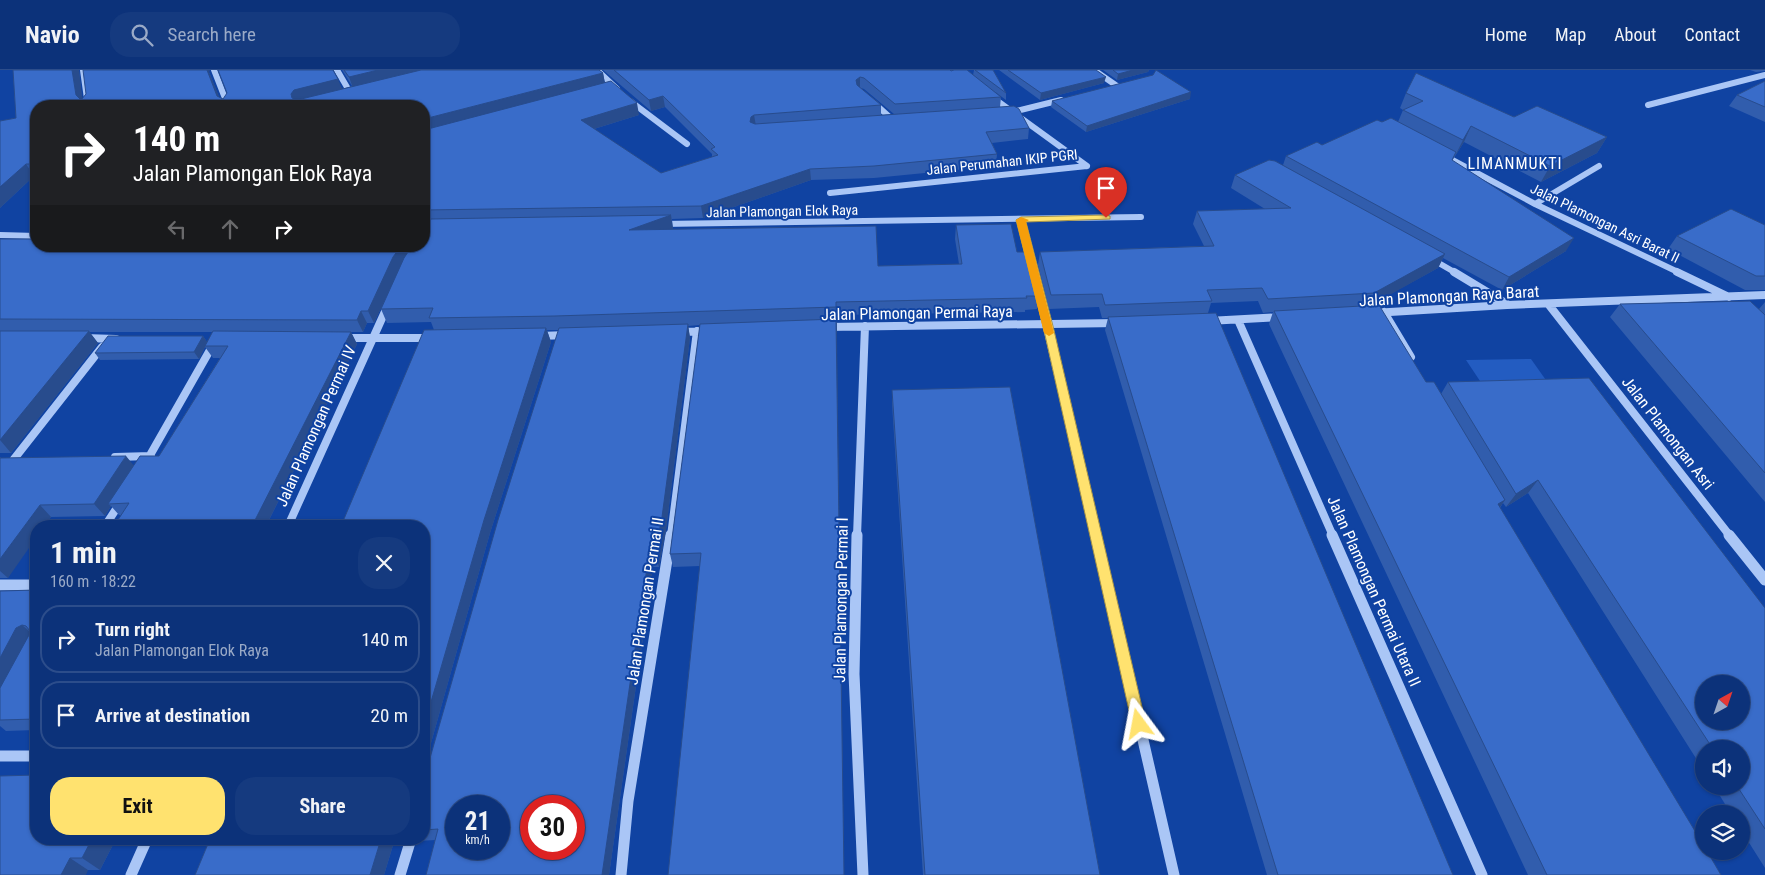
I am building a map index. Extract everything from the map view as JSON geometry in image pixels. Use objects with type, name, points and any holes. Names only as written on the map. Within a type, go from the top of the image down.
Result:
[{"type":"street","points":[[83,70],[87,100]]},
{"type":"street","points":[[214,70],[226,100]]},
{"type":"street","points":[[337,70],[351,94]]},
{"type":"street","points":[[597,70],[620,92]]},
{"type":"street","points":[[1094,70],[1117,86]]},
{"type":"street","points":[[1648,105],[1765,75]]},
{"type":"street","points":[[1108,89],[1125,84]]},
{"type":"street","points":[[606,89],[614,87]]},
{"type":"street","name":"Jalan Perumahan IKIP PGRI","points":[[830,193],[1087,166],[983,90]]},
{"type":"street","points":[[342,96],[359,92]]},
{"type":"street","points":[[626,98],[687,144]]},
{"type":"street","points":[[868,98],[895,122]]},
{"type":"street","points":[[1003,113],[1070,98]]},
{"type":"street","points":[[885,122],[905,121]]},
{"type":"street","name":"Jalan Plamongan Asri Barat II","points":[[1432,150],[1535,204],[1731,298],[1738,305]]},
{"type":"street","points":[[1535,204],[1599,166]]},
{"type":"street","name":"Jalan Plamongan Elok Raya","points":[[654,224],[1141,217]]},
{"type":"street","points":[[1021,220],[1048,326],[1174,875]]},
{"type":"street","points":[[0,235],[30,235]]},
{"type":"street","points":[[1426,256],[1507,305]]},
{"type":"street","points":[[1731,298],[1765,295]]},
{"type":"street","name":"Jalan Plamongan Permai IV","points":[[291,520],[391,298]]},
{"type":"street","name":"Jalan Plamongan Raya Barat","points":[[1365,313],[1507,305],[1731,298]]},
{"type":"street","name":"Jalan Plamongan Asri","points":[[1549,305],[1765,580]]},
{"type":"street","points":[[1384,312],[1415,364]]},
{"type":"street","points":[[1200,321],[1297,317]]},
{"type":"street","name":"Jalan Plamongan Permai Utara II","points":[[1238,320],[1482,875]]},
{"type":"street","points":[[1048,326],[1124,323]]},
{"type":"street","name":"Jalan Plamongan Permai Raya","points":[[816,328],[865,326],[1048,326]]},
{"type":"street","name":"Jalan Plamongan Permai I","points":[[863,875],[854,674],[858,477],[865,326]]},
{"type":"street","points":[[667,332],[716,330]]},
{"type":"street","name":"Jalan Plamongan Permai II","points":[[621,875],[628,801],[672,530],[696,331]]},
{"type":"street","points":[[530,336],[558,340],[579,335]]},
{"type":"street","points":[[79,338],[128,339]]},
{"type":"street","points":[[334,338],[442,338]]},
{"type":"street","points":[[24,458],[11,459],[109,339]]},
{"type":"street","points":[[207,339],[226,339]]},
{"type":"street","points":[[141,472],[216,339]]},
{"type":"street","points":[[102,457],[151,456]]},
{"type":"street","points":[[109,520],[126,495]]},
{"type":"street","points":[[0,586],[30,585]]},
{"type":"street","points":[[0,756],[30,756]]},
{"type":"street","points":[[130,875],[144,845]]},
{"type":"street","points":[[400,875],[409,845]]},
{"type":"shaded area","points":[[1531,359],[1548,383],[1482,384],[1466,360]]},
{"type":"building","points":[[13,70],[72,70],[76,95],[81,100],[30,100],[30,164],[26,164],[0,187],[0,121],[16,118]]},
{"type":"building","points":[[83,70],[207,70],[217,96],[223,99],[227,93],[218,70],[333,70],[338,79],[294,90],[291,94],[292,98],[297,100],[81,100],[86,94]]},
{"type":"building","points":[[344,70],[378,70],[349,77]]},
{"type":"building","points":[[421,70],[599,70],[603,73],[430,117],[430,100],[297,100]]},
{"type":"building","points":[[614,70],[967,70],[1001,97],[895,104],[864,78],[860,77],[856,80],[857,85],[881,105],[754,115],[751,117],[750,122],[755,124],[1014,106],[1019,109],[1029,128],[986,132],[997,154],[874,166],[810,169],[701,206],[430,210],[430,128],[611,81],[637,103],[581,120],[661,173],[718,155],[711,149],[715,147],[663,96],[649,100]]},
{"type":"building","points":[[975,70],[993,70],[1006,93]]},
{"type":"building","points":[[1008,70],[1096,70],[1106,77],[1041,93]]},
{"type":"building","points":[[1113,70],[1133,70],[1118,74]]},
{"type":"building","points":[[1156,70],[1191,92],[1087,126],[1052,101],[1153,75]]},
{"type":"building","points":[[1416,73],[1514,117],[1537,106],[1607,137],[1550,166],[1471,126],[1463,140],[1403,110],[1423,101],[1406,93]]},
{"type":"building","points":[[1765,81],[1765,107],[1737,95]]},
{"type":"building","points":[[1391,118],[1456,152],[1452,160],[1574,238],[1509,277],[1286,156],[1317,142],[1322,145],[1377,120],[1382,122]]},
{"type":"building","points":[[1269,160],[1275,161],[1445,254],[1374,293],[1268,299],[1262,288],[1207,290],[1212,301],[1105,305],[1102,294],[1051,295],[1040,252],[1214,246],[1197,211],[1291,208],[1235,175]]},
{"type":"building","points":[[1731,209],[1765,225],[1765,276],[1756,276],[1677,236]]},
{"type":"building","points":[[671,215],[629,230],[876,226],[878,266],[962,264],[956,225],[1011,224],[1017,252],[1030,252],[1039,296],[1026,296],[1027,298],[836,302],[836,307],[555,316],[429,318],[433,308],[381,309],[408,252],[430,252],[431,219]]},
{"type":"building","points":[[0,239],[30,239],[30,252],[397,252],[368,311],[361,311],[357,320],[0,319]]},
{"type":"building","points":[[1750,301],[1765,315],[1765,473],[1620,304]]},
{"type":"building","points":[[1379,305],[1426,382],[1434,382],[1505,500],[1498,504],[1695,831],[1695,860],[1712,860],[1721,875],[1547,875],[1274,311]]},
{"type":"building","points":[[1216,313],[1453,875],[1278,875],[1108,317]]},
{"type":"building","points":[[836,319],[844,875],[668,875],[701,553],[670,554],[700,324]]},
{"type":"building","points":[[688,324],[662,517],[655,554],[649,554],[602,875],[426,875],[438,829],[430,830],[430,758],[498,520],[559,328]]},
{"type":"building","points":[[546,328],[484,520],[430,705],[430,520],[344,520],[424,330]]},
{"type":"building","points":[[0,331],[89,331],[0,440]]},
{"type":"building","points":[[213,331],[351,332],[255,520],[118,520],[129,503],[108,504],[140,456],[159,456],[228,346],[205,346]]},
{"type":"building","points":[[108,336],[203,336],[194,352],[95,353]]},
{"type":"building","points":[[1589,378],[1765,608],[1765,829],[1743,795],[1750,795],[1750,740],[1707,740],[1701,730],[1750,730],[1750,675],[1695,675],[1695,721],[1538,480],[1516,494],[1448,382]]},
{"type":"building","points":[[1010,387],[1100,875],[925,875],[892,390]]},
{"type":"building","points":[[126,456],[94,504],[40,505],[0,559],[0,458]]},
{"type":"building","points":[[30,590],[30,631],[26,626],[22,625],[16,628],[0,658],[0,591]]},
{"type":"building","points":[[30,631],[30,719],[0,720],[0,688]]},
{"type":"building","points":[[30,775],[30,845],[89,845],[82,858],[70,858],[61,875],[0,875],[0,776]]},
{"type":"building","points":[[208,845],[379,845],[370,875],[195,875]]},
{"type":"slow traffic","points":[[1025,220],[1021,220],[1049,333]]},
{"type":"district","name":"LIMANMUKTI","points":[[1515,163]]},
{"type":"route","points":[[1106,218],[1021,220],[1048,326],[1139,724]]}]
